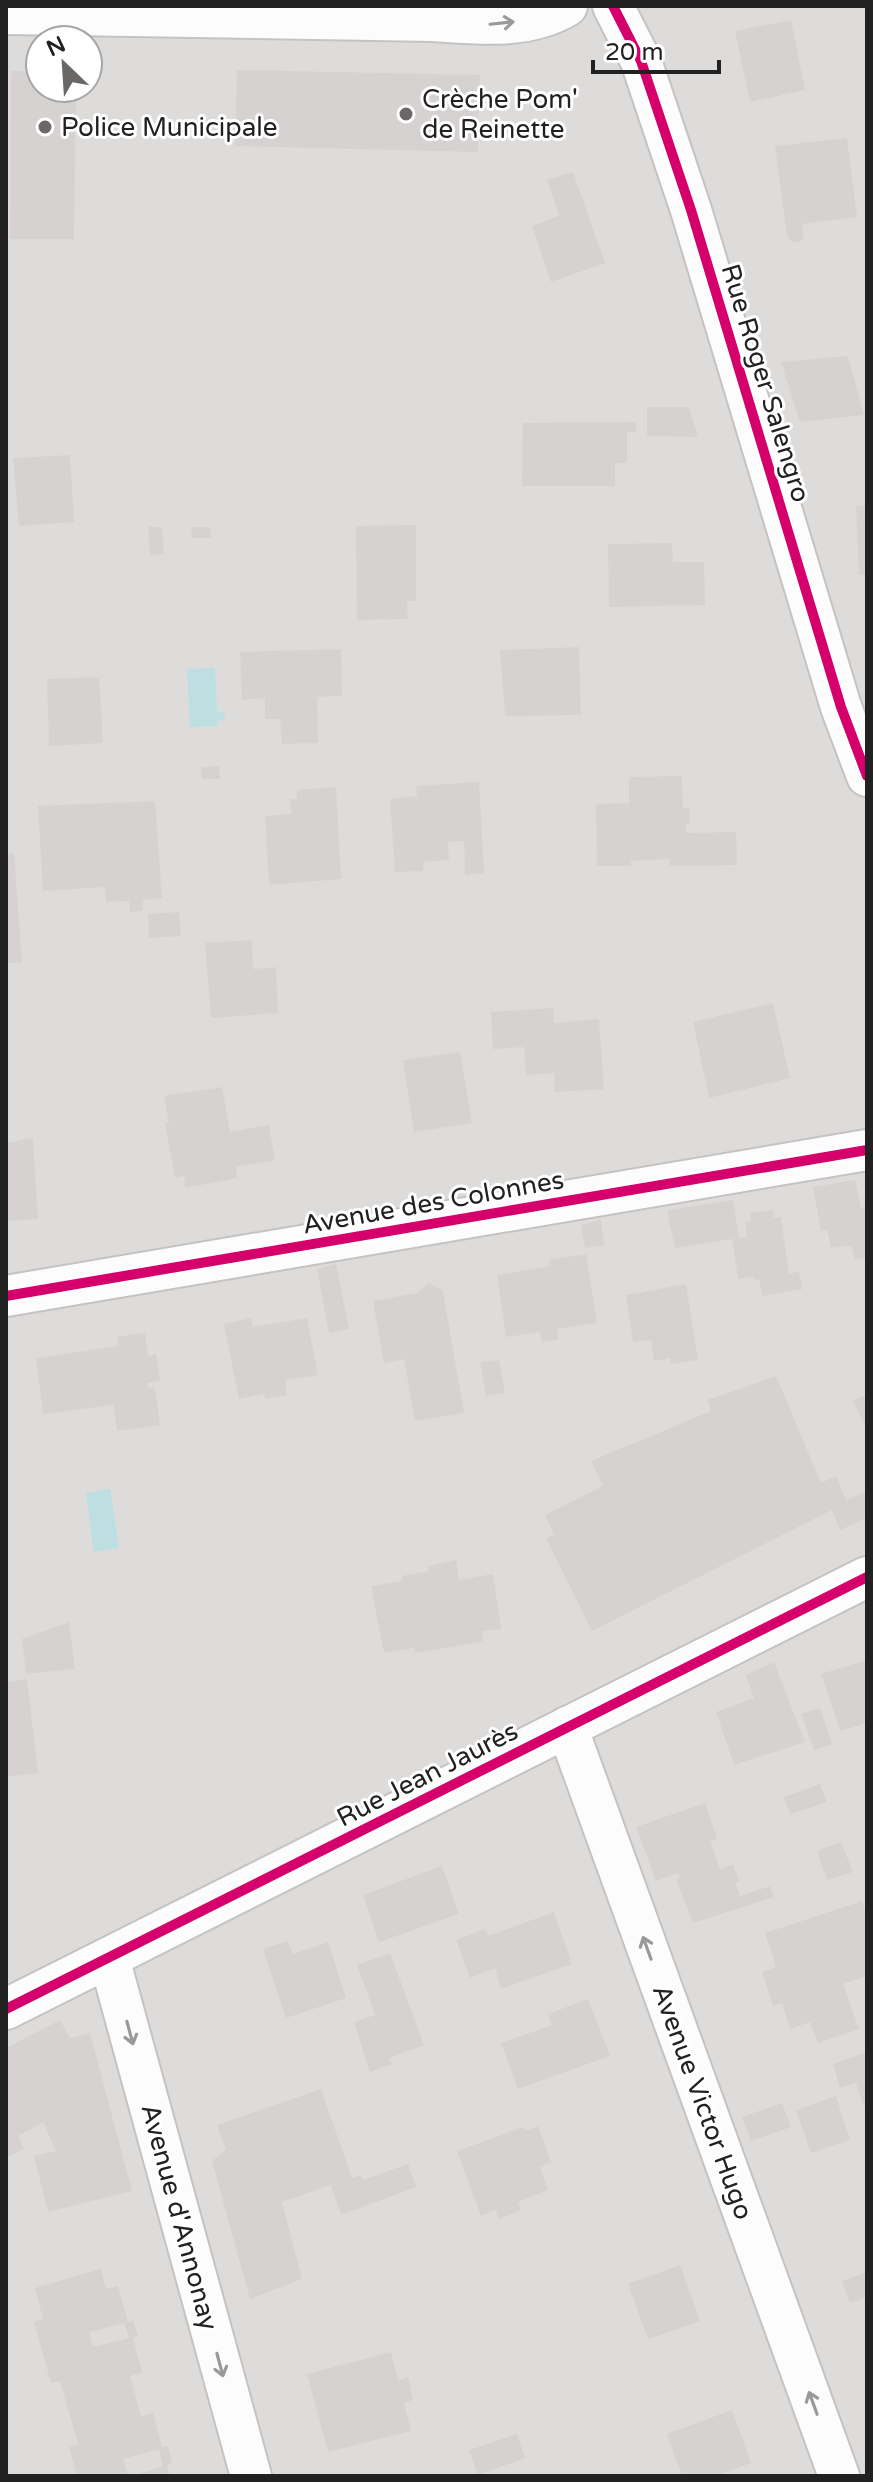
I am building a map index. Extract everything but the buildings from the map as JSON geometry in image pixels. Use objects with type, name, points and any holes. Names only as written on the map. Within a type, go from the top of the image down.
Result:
[{"type":"street","points":[[6,14],[446,14],[493,25],[547,18],[567,6]]},
{"type":"street","name":"Rue Roger Salengro","points":[[613,6],[641,61],[691,210],[841,707],[867,776]]},
{"type":"street","name":"Avenue des Colonnes","points":[[6,1296],[867,1150]]},
{"type":"street","name":"Rue Jean Jaurès","points":[[6,2009],[867,1577]]},
{"type":"street","name":"Avenue Victor Hugo","points":[[567,1727],[839,2476]]},
{"type":"street","name":"Avenue d'Annonay","points":[[109,1958],[251,2476]]},
{"type":"shaded area","points":[[6,6],[867,6],[867,2476],[6,2476]]},
{"type":"water","points":[[215,668],[217,711],[224,712],[225,720],[217,721],[217,726],[190,727],[187,669]]},
{"type":"water","points":[[110,1489],[119,1548],[94,1552],[86,1493]]},
{"type":"cycle path","points":[[613,6],[641,61],[691,210],[841,707],[867,776]]},
{"type":"cycle path","points":[[6,1296],[867,1150]]},
{"type":"cycle path","points":[[6,2009],[867,1577]]},
{"type":"place","name":"Crèche Pom' de Reinette","points":[[406,114]]},
{"type":"place","name":"Police Municipale","points":[[45,127]]}]
